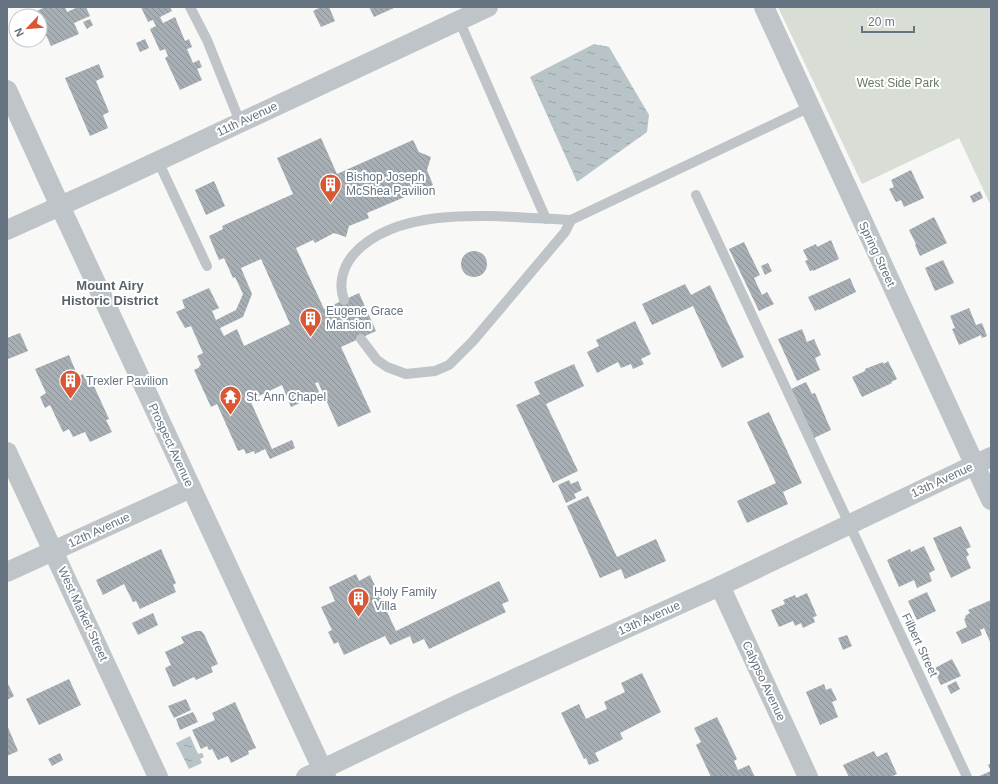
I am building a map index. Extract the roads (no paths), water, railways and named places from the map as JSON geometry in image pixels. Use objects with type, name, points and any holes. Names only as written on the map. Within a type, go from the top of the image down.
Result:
[{"type":"street","name":"11th Avenue","points":[[7,230],[240,122],[456,14],[488,7]]},
{"type":"street","name":"Spring Street","points":[[764,7],[810,108],[983,461],[991,500]]},
{"type":"street","name":"Prospect Avenue","points":[[7,90],[191,488],[318,774]]},
{"type":"street","name":"West Market Street","points":[[7,452],[158,777]]},
{"type":"street","name":"13th Avenue","points":[[318,774],[451,708],[720,586],[983,461]]},
{"type":"street","name":"12th Avenue","points":[[7,572],[191,488]]},
{"type":"street","name":"Calypso Avenue","points":[[720,586],[808,777]]},
{"type":"lane","points":[[190,7],[207,40],[240,122]]},
{"type":"lane","points":[[456,14],[546,219]]},
{"type":"lane","points":[[344,300],[341,292],[343,271],[349,260],[367,241],[381,234],[401,226],[429,219],[485,215],[571,220],[810,108]]},
{"type":"lane","points":[[158,161],[207,266]]},
{"type":"lane","name":"Filbert Street","points":[[696,195],[967,777]]},
{"type":"lane","points":[[361,339],[377,360],[388,367],[406,374],[435,371],[449,365],[473,341],[560,238],[571,220]]},
{"type":"water","points":[[594,44],[609,47],[649,115],[647,132],[577,182],[530,77]]},
{"type":"water","points":[[190,736],[198,754],[202,753],[204,757],[200,759],[202,763],[189,769],[176,743]]},
{"type":"place","name":"Bishop Joseph McShea Pavilion","points":[[330,204]]},
{"type":"place","name":"Eugene Grace Mansion","points":[[310,338]]},
{"type":"place","name":"Trexler Pavilion","points":[[71,400]]},
{"type":"place","name":"St. Ann Chapel","points":[[231,416]]},
{"type":"place","name":"Holy Family Villa","points":[[358,618]]},
{"type":"district","name":"Mount Airy Historic District","points":[[110,292]]},
{"type":"park label","name":"West Side Park","points":[[898,83]]}]
